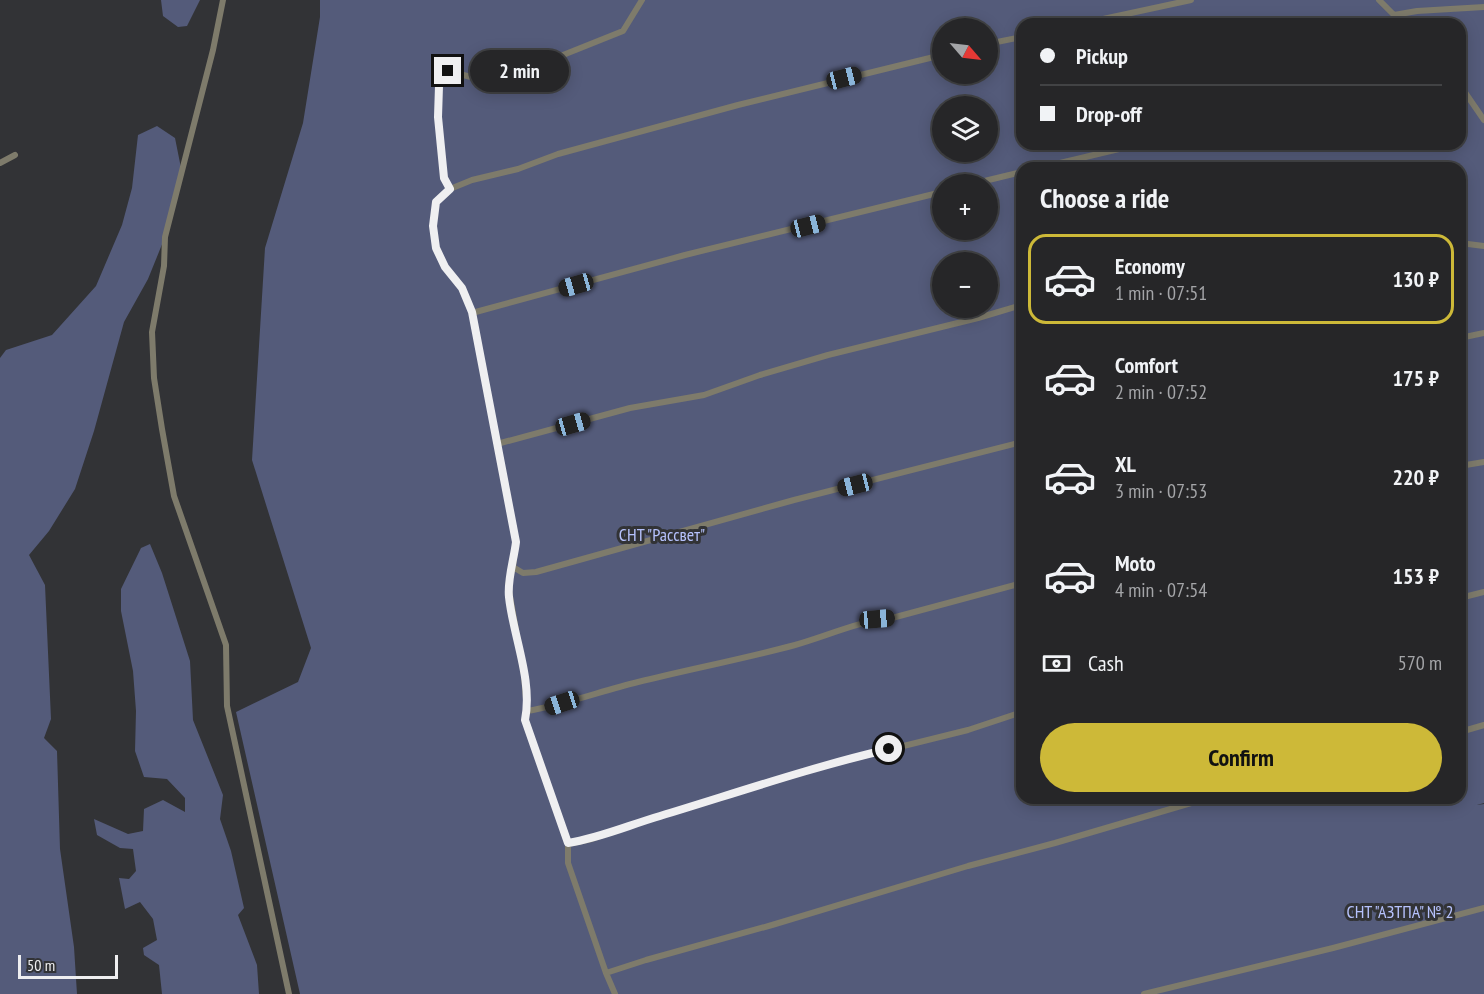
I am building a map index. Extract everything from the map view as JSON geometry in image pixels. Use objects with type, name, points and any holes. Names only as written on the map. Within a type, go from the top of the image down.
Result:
[{"type":"lane","points":[[223,0],[213,50],[165,237],[164,266],[152,332],[154,378],[174,496],[226,645],[227,706],[290,994]]},
{"type":"lane","points":[[450,189],[444,178],[438,117],[439,86],[448,71],[471,77],[501,78],[548,61],[623,31],[642,0]]},
{"type":"lane","points":[[1108,18],[1191,0]]},
{"type":"lane","points":[[1380,0],[1395,18]]},
{"type":"lane","points":[[1394,15],[1416,11],[1484,7]]},
{"type":"lane","points":[[998,42],[1016,38]]},
{"type":"lane","points":[[615,994],[568,863],[568,843],[525,720],[527,711],[524,675],[508,585],[516,542],[472,312],[462,288],[445,267],[436,248],[433,226],[436,202],[450,189],[472,180],[518,169],[558,154],[738,105],[932,57]]},
{"type":"lane","points":[[1466,94],[1484,120]]},
{"type":"lane","points":[[1064,162],[1115,150]]},
{"type":"lane","points":[[0,163],[15,155]]},
{"type":"lane","points":[[998,178],[1016,173]]},
{"type":"lane","points":[[472,312],[685,255],[932,194]]},
{"type":"lane","points":[[1466,244],[1484,246]]},
{"type":"lane","points":[[497,444],[630,408],[704,395],[760,375],[816,359],[1016,307]]},
{"type":"lane","points":[[1466,337],[1484,333]]},
{"type":"lane","points":[[513,567],[522,573],[536,572],[794,500],[1016,444]]},
{"type":"lane","points":[[1466,465],[1484,462]]},
{"type":"lane","points":[[527,711],[794,645],[877,619],[892,618],[1016,585]]},
{"type":"lane","points":[[1466,596],[1484,592]]},
{"type":"lane","points":[[568,843],[592,839],[643,821],[827,765],[968,730],[1016,714]]},
{"type":"lane","points":[[1466,730],[1484,725]]},
{"type":"lane","points":[[606,973],[1187,804]]},
{"type":"lane","points":[[1144,994],[1484,908]]},
{"type":"green space","points":[[161,0],[200,0],[187,26],[178,27],[163,16]]},
{"type":"green space","name":"СНТ \"Рассвет\"","points":[[320,0],[1484,0],[1484,803],[1477,805],[1484,804],[1484,994],[300,994],[236,712],[298,682],[311,648],[252,460],[265,248],[303,123],[320,17]]},
{"type":"green space","points":[[157,126],[175,138],[181,168],[165,237],[148,279],[124,322],[94,431],[75,489],[49,531],[29,555],[45,585],[51,719],[44,738],[57,751],[60,849],[74,947],[77,994],[0,994],[0,358],[6,350],[52,335],[96,286],[122,225],[132,188],[138,135]]},
{"type":"green space","points":[[150,544],[162,573],[190,661],[193,720],[223,795],[220,819],[231,851],[244,908],[238,915],[257,965],[259,994],[162,994],[159,965],[144,955],[143,948],[157,940],[153,919],[140,902],[125,909],[119,878],[129,879],[136,871],[133,849],[120,848],[97,835],[94,819],[128,834],[143,831],[144,809],[163,800],[185,812],[185,798],[167,779],[144,777],[135,751],[136,711],[133,671],[121,611],[121,589],[141,548]]},
{"type":"route","points":[[448,71],[439,86],[438,117],[444,178],[450,189],[436,202],[433,226],[436,248],[445,267],[462,288],[472,312],[516,542],[508,585],[524,675],[527,711],[525,720],[568,843],[592,839],[643,821],[827,765],[889,749]]},
{"type":"park label","name":"СНТ \"АЗТПА\" № 2","points":[[1400,911]]}]
